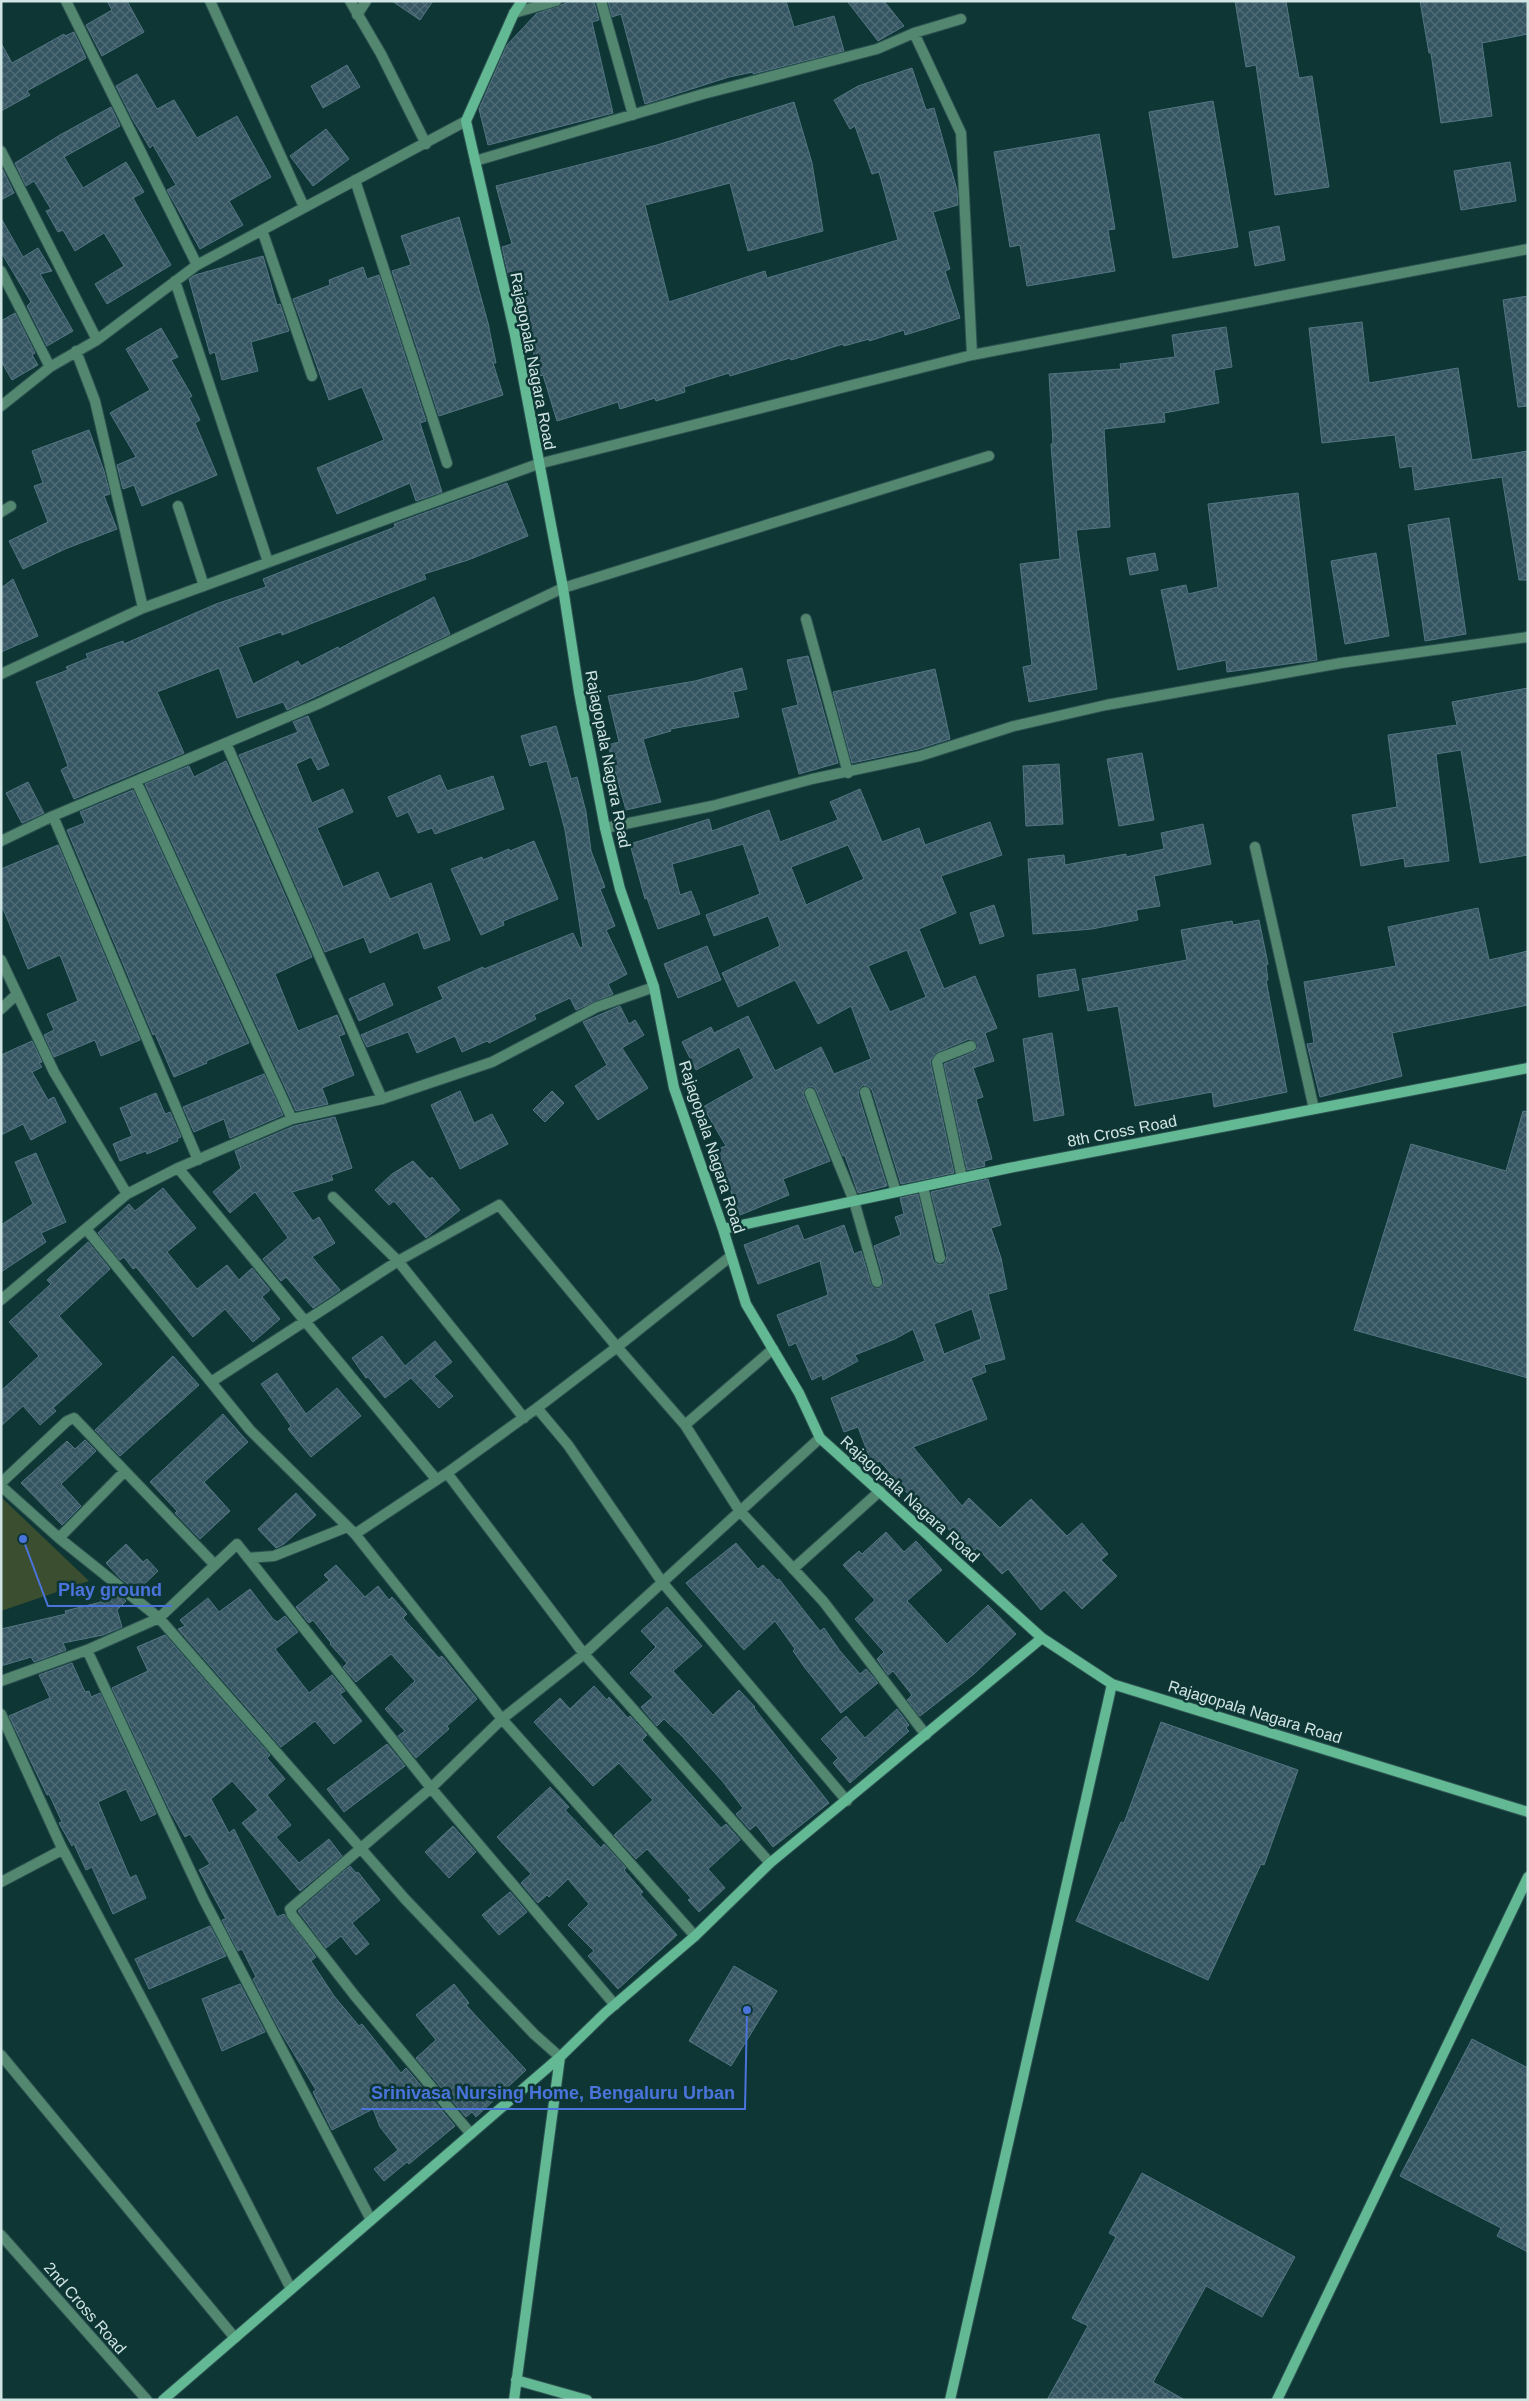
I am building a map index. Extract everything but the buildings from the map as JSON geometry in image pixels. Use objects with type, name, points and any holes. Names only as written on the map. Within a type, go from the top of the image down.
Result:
[{"type":"street","points":[[66,1],[197,266]]},
{"type":"street","points":[[210,1],[304,207]]},
{"type":"street","points":[[350,1],[381,54],[426,144]]},
{"type":"street","points":[[357,15],[366,1]]},
{"type":"street","points":[[1,406],[50,367],[97,340],[197,266],[466,121],[514,13],[522,1]]},
{"type":"street","points":[[514,13],[556,1]]},
{"type":"street","points":[[602,1],[633,115]]},
{"type":"street","points":[[475,161],[633,115],[877,49],[914,33],[961,19]]},
{"type":"street","points":[[914,33],[961,133],[972,355]]},
{"type":"street","name":"Rajagopala Nagara Road","points":[[466,121],[514,335],[563,588],[579,692],[605,828],[620,889],[654,987],[674,1088],[723,1229],[746,1304],[799,1393],[820,1438],[1042,1638],[1112,1684],[1528,1812]]},
{"type":"street","points":[[1,151],[97,340]]},
{"type":"street","points":[[355,180],[447,463]]},
{"type":"street","points":[[262,230],[312,376]]},
{"type":"street","points":[[1,674],[143,608],[538,464],[972,355],[1528,249]]},
{"type":"street","points":[[1,271],[50,367]]},
{"type":"street","points":[[175,282],[268,562]]},
{"type":"street","points":[[76,351],[95,401],[143,608]]},
{"type":"street","points":[[1,841],[53,816],[318,704],[563,588],[989,456]]},
{"type":"street","points":[[1,512],[11,506]]},
{"type":"street","points":[[178,506],[204,586]]},
{"type":"street","points":[[806,619],[848,773]]},
{"type":"street","points":[[605,828],[712,806],[812,779],[848,773],[920,756],[1014,726],[1106,705],[1341,663],[1528,637]]},
{"type":"street","points":[[226,743],[382,1099]]},
{"type":"street","points":[[136,781],[292,1119]]},
{"type":"street","points":[[53,816],[198,1160]]},
{"type":"street","points":[[1255,847],[1314,1109]]},
{"type":"street","points":[[1,960],[54,1072],[127,1194]]},
{"type":"street","points":[[1,1300],[87,1230],[127,1194],[178,1168],[292,1119],[382,1099],[492,1062],[597,1007],[654,987]]},
{"type":"street","points":[[1,1008],[16,995]]},
{"type":"street","points":[[962,1178],[937,1062],[940,1058],[971,1046]]},
{"type":"street","name":"8th Cross Road","points":[[723,1229],[962,1178],[1528,1068]]},
{"type":"street","points":[[865,1092],[896,1192]]},
{"type":"street","points":[[810,1093],[854,1201],[877,1282]]},
{"type":"street","points":[[178,1168],[436,1479]]},
{"type":"street","points":[[923,1187],[940,1258]]},
{"type":"street","points":[[332,1196],[398,1261],[524,1418]]},
{"type":"street","points":[[210,1382],[398,1261],[499,1205],[616,1347],[685,1425],[739,1510],[823,1601],[926,1735]]},
{"type":"street","points":[[87,1230],[250,1430],[351,1530],[502,1719],[695,1936]]},
{"type":"street","points":[[248,1558],[274,1556],[351,1530],[447,1473],[538,1408],[731,1256]]},
{"type":"street","points":[[685,1425],[773,1349]]},
{"type":"street","points":[[538,1408],[568,1445],[662,1582],[848,1801]]},
{"type":"street","points":[[215,1565],[74,1418],[67,1421],[1,1484],[59,1538],[158,1618],[405,1899],[534,2034],[560,2057]]},
{"type":"street","points":[[471,2134],[355,1996],[292,1915],[290,1909],[431,1788],[502,1719],[584,1654],[739,1510],[820,1438]]},
{"type":"street","points":[[59,1538],[126,1471]]},
{"type":"street","points":[[447,1473],[584,1654],[770,1862]]},
{"type":"street","points":[[793,1569],[880,1491]]},
{"type":"street","points":[[1,1681],[87,1650],[158,1618],[237,1544],[431,1788],[615,2005]]},
{"type":"street","points":[[163,2400],[560,2057],[615,2005],[695,1936],[770,1862],[848,1801],[1042,1638]]},
{"type":"street","points":[[87,1650],[204,1900],[371,2220]]},
{"type":"street","points":[[950,2400],[1112,1684]]},
{"type":"street","points":[[1,1714],[60,1846],[152,2018],[291,2289]]},
{"type":"street","points":[[1,1882],[60,1851],[60,1846]]},
{"type":"street","points":[[1277,2400],[1528,1877]]},
{"type":"street","points":[[1,2055],[235,2338]]},
{"type":"street","points":[[514,2400],[560,2057]]},
{"type":"street","name":"2nd Cross Road","points":[[1,2235],[147,2400]]},
{"type":"street","points":[[516,2380],[587,2400]]},
{"type":"green space","points":[[1,1497],[89,1581],[1,1611]]},
{"type":"place","name":"Play ground","points":[[23,1539]]},
{"type":"place","name":"Srinivasa Nursing Home, Bengaluru Urban","points":[[747,2010]]}]
